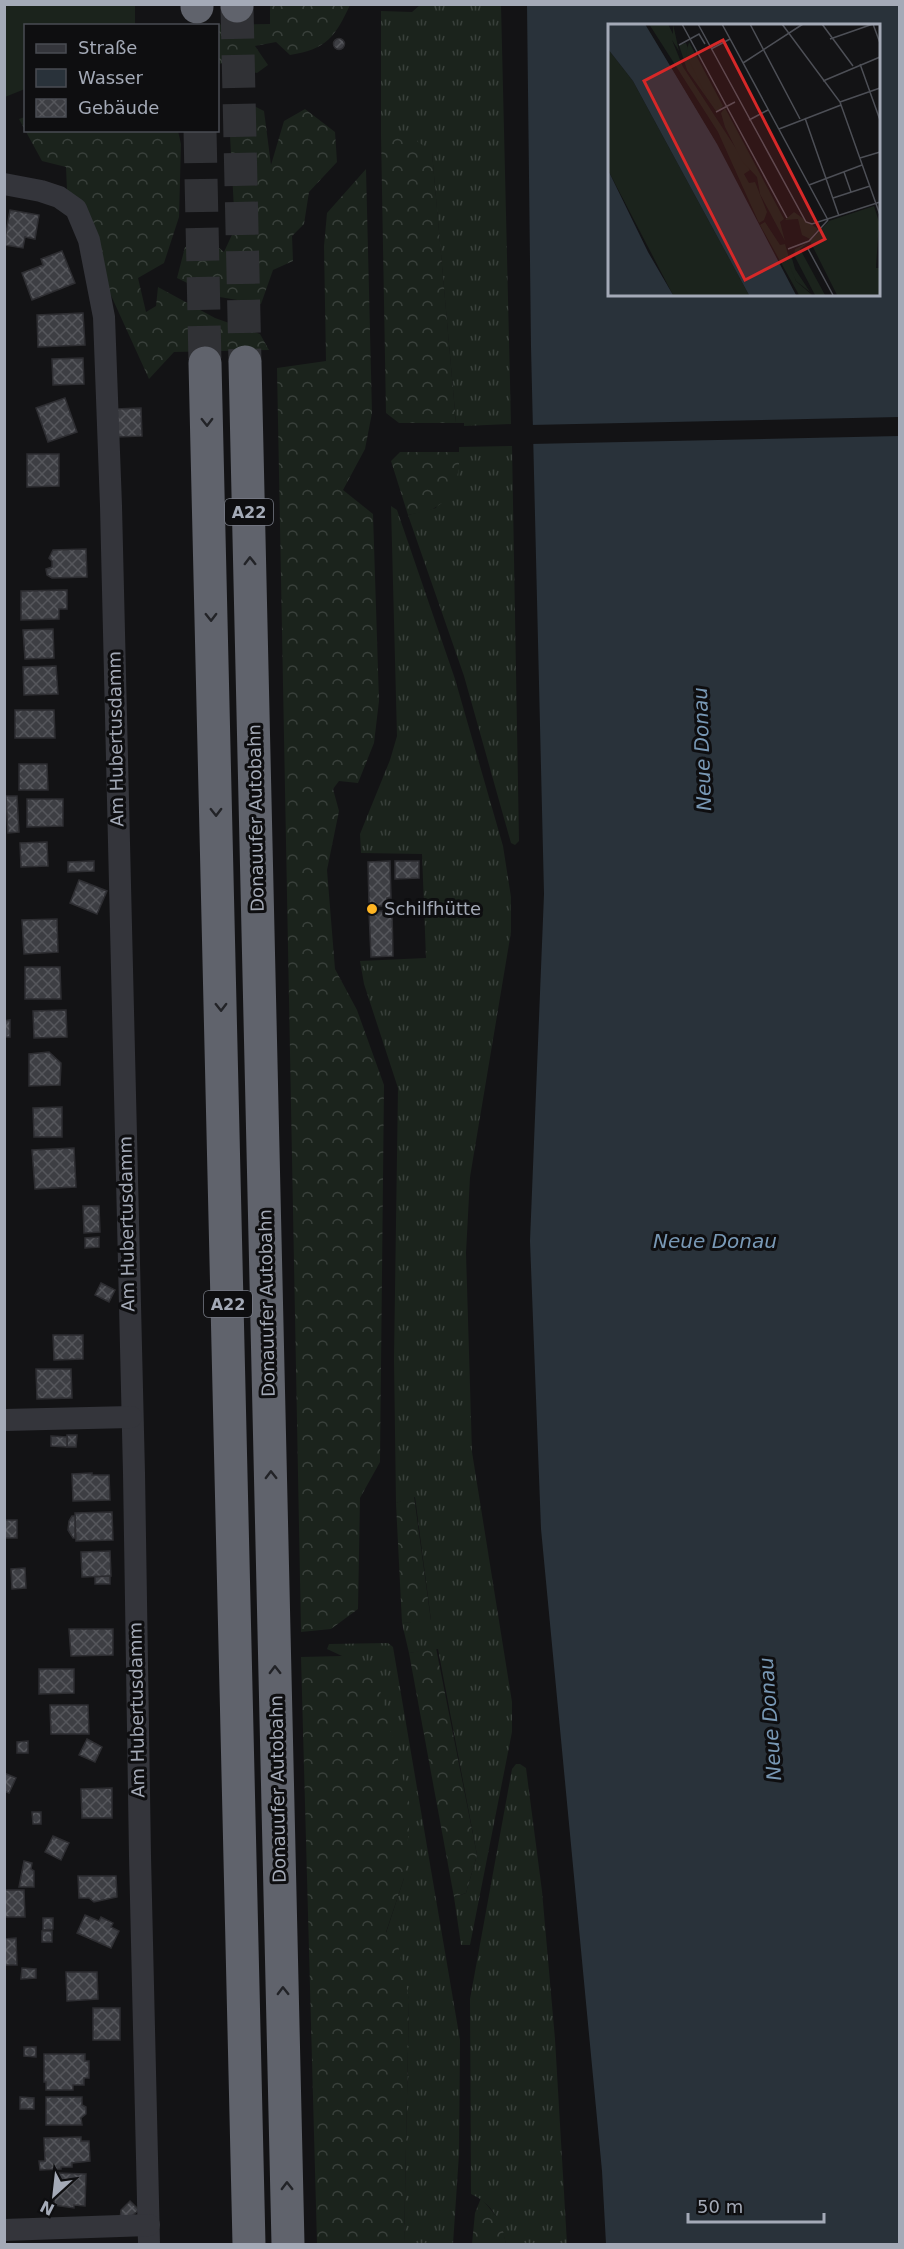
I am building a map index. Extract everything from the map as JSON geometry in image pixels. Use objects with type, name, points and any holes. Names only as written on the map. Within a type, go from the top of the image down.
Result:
[{"type":"highway","name":"Donauufer Autobahn","points":[[245,362],[288,2244]]},
{"type":"highway","name":"A22","points":[[206,363],[249,2244]]},
{"type":"street","name":"Am Hubertusdamm","points":[[4,184],[59,197],[76,209],[89,240],[104,317],[149,2235]]},
{"type":"street","points":[[4,1420],[131,1417]]},
{"type":"street","points":[[4,2229],[149,2235]]},
{"type":"green space","points":[[5,4],[135,5],[135,24],[24,24],[24,89],[5,97]]},
{"type":"green space","points":[[270,5],[350,5],[334,33],[328,40],[313,49],[290,55],[276,42],[255,46],[268,65],[257,73],[219,63],[219,24],[270,24]]},
{"type":"green space","points":[[420,5],[501,5],[511,424],[464,426],[464,423],[456,423],[432,153],[381,134],[381,11],[412,12]]},
{"type":"green space","points":[[252,105],[264,111],[271,165],[284,121],[305,109],[335,132],[337,162],[309,192],[304,224],[292,236],[293,261],[273,270],[261,304],[214,296],[177,278],[185,247],[207,238],[224,252],[235,228],[229,117]]},
{"type":"green space","points":[[24,117],[24,128],[19,119]]},
{"type":"green space","points":[[26,132],[178,132],[181,144],[179,217],[164,263],[138,278],[146,312],[156,306],[158,287],[215,318],[260,334],[269,350],[174,352],[149,379],[67,190],[66,167],[42,161]]},
{"type":"green space","points":[[381,134],[410,136],[432,152],[456,423],[399,423],[386,413]]},
{"type":"green space","points":[[366,169],[372,413],[365,449],[343,490],[373,514],[379,701],[374,743],[358,783],[339,781],[333,789],[339,811],[327,870],[335,969],[357,1010],[384,1085],[380,1462],[360,1498],[358,1609],[331,1629],[301,1632],[277,368],[326,361],[324,246],[327,213]]},
{"type":"green space","points":[[512,446],[519,841],[515,845],[511,843],[464,676],[408,515],[436,508],[459,447]]},
{"type":"green space","points":[[400,452],[459,452],[459,468],[455,483],[443,502],[430,510],[408,515],[391,461]]},
{"type":"green space","points":[[391,506],[397,510],[455,679],[503,846],[511,897],[511,932],[470,1177],[466,1253],[472,1452],[512,1702],[512,1732],[470,1945],[461,1945],[454,1897],[466,1893],[477,1855],[438,1649],[409,1653],[402,1623],[431,1620],[415,1497],[396,1503],[394,1360],[398,1088],[364,984],[360,961],[426,958],[422,854],[361,853],[360,834],[390,760],[397,736]]},
{"type":"green space","points":[[414,1496],[431,1621],[402,1623],[396,1503]]},
{"type":"green space","points":[[388,1643],[393,1647],[460,2040],[459,2154],[453,2244],[404,2244],[409,1999],[386,1933],[404,1878],[342,1656],[327,1649],[329,1644]]},
{"type":"green space","points":[[436,1648],[477,1855],[466,1893],[454,1897],[409,1653]]},
{"type":"green space","points":[[342,1656],[376,1675],[411,1809],[404,1878],[386,1932],[398,1945],[409,1999],[404,2244],[317,2244],[301,1657]]},
{"type":"green space","points":[[516,1764],[526,1768],[542,1891],[555,2039],[567,2244],[506,2244],[495,2214],[479,2198],[471,2194],[470,1999],[512,1769]]},
{"type":"green space","points":[[481,2198],[501,2222],[506,2244],[472,2244],[475,2213]]},
{"type":"water","name":"Neue Donau","points":[[527,5],[899,5],[899,2244],[606,2244],[602,2171],[541,1529],[530,1241],[544,894],[531,347]]},
{"type":"pier","points":[[899,417],[899,436],[530,444],[530,425]]},
{"type":"building","points":[[339,38],[345,44],[339,50],[333,44]]},
{"type":"building","points":[[10,210],[39,215],[35,239],[25,237],[23,248],[4,245]]},
{"type":"building","points":[[62,251],[75,283],[32,300],[22,273],[43,265],[41,259]]},
{"type":"building","points":[[83,313],[85,345],[38,347],[37,315]]},
{"type":"building","points":[[83,358],[84,384],[53,385],[52,359]]},
{"type":"building","points":[[65,398],[77,432],[48,442],[36,408]]},
{"type":"building","points":[[141,408],[142,436],[116,437],[115,409]]},
{"type":"building","points":[[27,454],[59,454],[59,486],[27,487]]},
{"type":"building","points":[[86,549],[87,577],[52,578],[47,575],[46,569],[52,567],[52,561],[49,558],[53,550]]},
{"type":"building","points":[[67,590],[67,609],[59,609],[59,619],[21,620],[21,591]]},
{"type":"building","points":[[53,629],[54,658],[25,659],[23,630]]},
{"type":"building","points":[[56,666],[58,694],[24,695],[23,667]]},
{"type":"building","points":[[15,710],[54,710],[55,738],[15,738]]},
{"type":"building","points":[[19,764],[47,764],[48,790],[19,790]]},
{"type":"building","points":[[6,796],[17,796],[19,832],[8,833]]},
{"type":"building","points":[[27,799],[63,799],[63,826],[27,827]]},
{"type":"building","points":[[47,842],[48,866],[21,867],[20,843]]},
{"type":"building","points":[[94,861],[94,871],[68,872],[68,862]]},
{"type":"building","points":[[390,861],[391,898],[387,898],[387,906],[369,906],[368,862]]},
{"type":"building","points":[[395,861],[419,861],[419,878],[395,879]]},
{"type":"building","points":[[79,880],[107,891],[97,914],[70,903]]},
{"type":"building","points":[[369,911],[392,911],[393,956],[371,957]]},
{"type":"building","points":[[57,919],[58,952],[24,954],[22,920]]},
{"type":"building","points":[[25,967],[60,967],[61,999],[25,999]]},
{"type":"building","points":[[66,1010],[67,1037],[34,1038],[33,1011]]},
{"type":"building","points":[[10,1020],[10,1037],[4,1037],[4,1021]]},
{"type":"building","points":[[49,1052],[61,1063],[60,1085],[29,1086],[29,1054]]},
{"type":"building","points":[[62,1107],[62,1137],[34,1137],[33,1108]]},
{"type":"building","points":[[74,1148],[76,1187],[35,1189],[32,1150]]},
{"type":"building","points":[[83,1206],[99,1206],[100,1232],[84,1233]]},
{"type":"building","points":[[99,1237],[99,1247],[85,1248],[85,1238]]},
{"type":"building","points":[[101,1283],[115,1290],[109,1302],[95,1295]]},
{"type":"building","points":[[53,1335],[83,1335],[83,1359],[54,1360]]},
{"type":"building","points":[[36,1369],[71,1369],[72,1398],[37,1399]]},
{"type":"building","points":[[67,1435],[77,1435],[76,1447],[67,1447]]},
{"type":"building","points":[[51,1436],[67,1437],[67,1447],[51,1446]]},
{"type":"building","points":[[92,1473],[92,1475],[109,1475],[110,1500],[73,1501],[72,1474]]},
{"type":"building","points":[[112,1512],[113,1540],[76,1541],[75,1513]]},
{"type":"building","points":[[72,1516],[75,1516],[75,1538],[68,1530]]},
{"type":"building","points":[[4,1520],[17,1520],[17,1538],[4,1538]]},
{"type":"building","points":[[110,1551],[111,1576],[82,1577],[81,1552]]},
{"type":"building","points":[[25,1568],[26,1588],[12,1589],[11,1569]]},
{"type":"building","points":[[110,1576],[110,1584],[95,1584],[95,1577]]},
{"type":"building","points":[[69,1629],[113,1629],[113,1655],[71,1656]]},
{"type":"building","points":[[39,1669],[74,1669],[74,1693],[39,1694]]},
{"type":"building","points":[[50,1705],[88,1705],[89,1734],[51,1734]]},
{"type":"building","points":[[87,1739],[102,1747],[95,1762],[79,1755]]},
{"type":"building","points":[[28,1741],[28,1753],[17,1753],[17,1742]]},
{"type":"building","points":[[4,1773],[16,1778],[9,1793],[4,1791]]},
{"type":"building","points":[[112,1788],[112,1818],[82,1818],[81,1789]]},
{"type":"building","points":[[32,1812],[41,1812],[41,1824],[33,1824]]},
{"type":"building","points":[[53,1836],[69,1843],[61,1860],[45,1852]]},
{"type":"building","points":[[24,1861],[32,1863],[34,1887],[19,1887]]},
{"type":"building","points":[[78,1876],[116,1876],[117,1897],[94,1902],[89,1898],[79,1898]]},
{"type":"building","points":[[4,1890],[24,1890],[25,1917],[4,1917]]},
{"type":"building","points":[[85,1915],[99,1921],[101,1917],[113,1923],[111,1927],[119,1931],[111,1948],[77,1933]]},
{"type":"building","points":[[43,1918],[53,1918],[53,1929],[43,1930]]},
{"type":"building","points":[[42,1931],[52,1931],[52,1942],[42,1942]]},
{"type":"building","points":[[16,1938],[17,1965],[4,1965],[4,1939]]},
{"type":"building","points":[[22,1968],[36,1969],[36,1978],[21,1979]]},
{"type":"building","points":[[66,1972],[97,1972],[98,1999],[67,2001]]},
{"type":"building","points":[[93,2008],[120,2008],[120,2040],[93,2040]]},
{"type":"building","points":[[24,2047],[36,2047],[36,2057],[24,2056]]},
{"type":"building","points":[[44,2054],[85,2054],[85,2061],[89,2061],[89,2078],[84,2078],[84,2085],[73,2085],[73,2090],[46,2090]]},
{"type":"building","points":[[20,2097],[34,2098],[34,2109],[20,2109]]},
{"type":"building","points":[[46,2097],[82,2097],[82,2105],[86,2107],[86,2114],[81,2118],[82,2125],[46,2125]]},
{"type":"building","points":[[81,2137],[81,2141],[89,2141],[90,2161],[72,2163],[72,2167],[61,2167],[61,2169],[40,2170],[39,2161],[45,2161],[44,2138]]},
{"type":"building","points":[[55,2173],[86,2174],[85,2206],[74,2205],[74,2208],[54,2205]]},
{"type":"building","points":[[130,2201],[139,2210],[128,2219],[120,2219],[121,2210]]},
{"type":"tunnel","points":[[237,6],[245,362]]},
{"type":"tunnel","points":[[200,132],[205,363]]},
{"type":"place","name":"Schilfhütte","points":[[372,909]]}]
